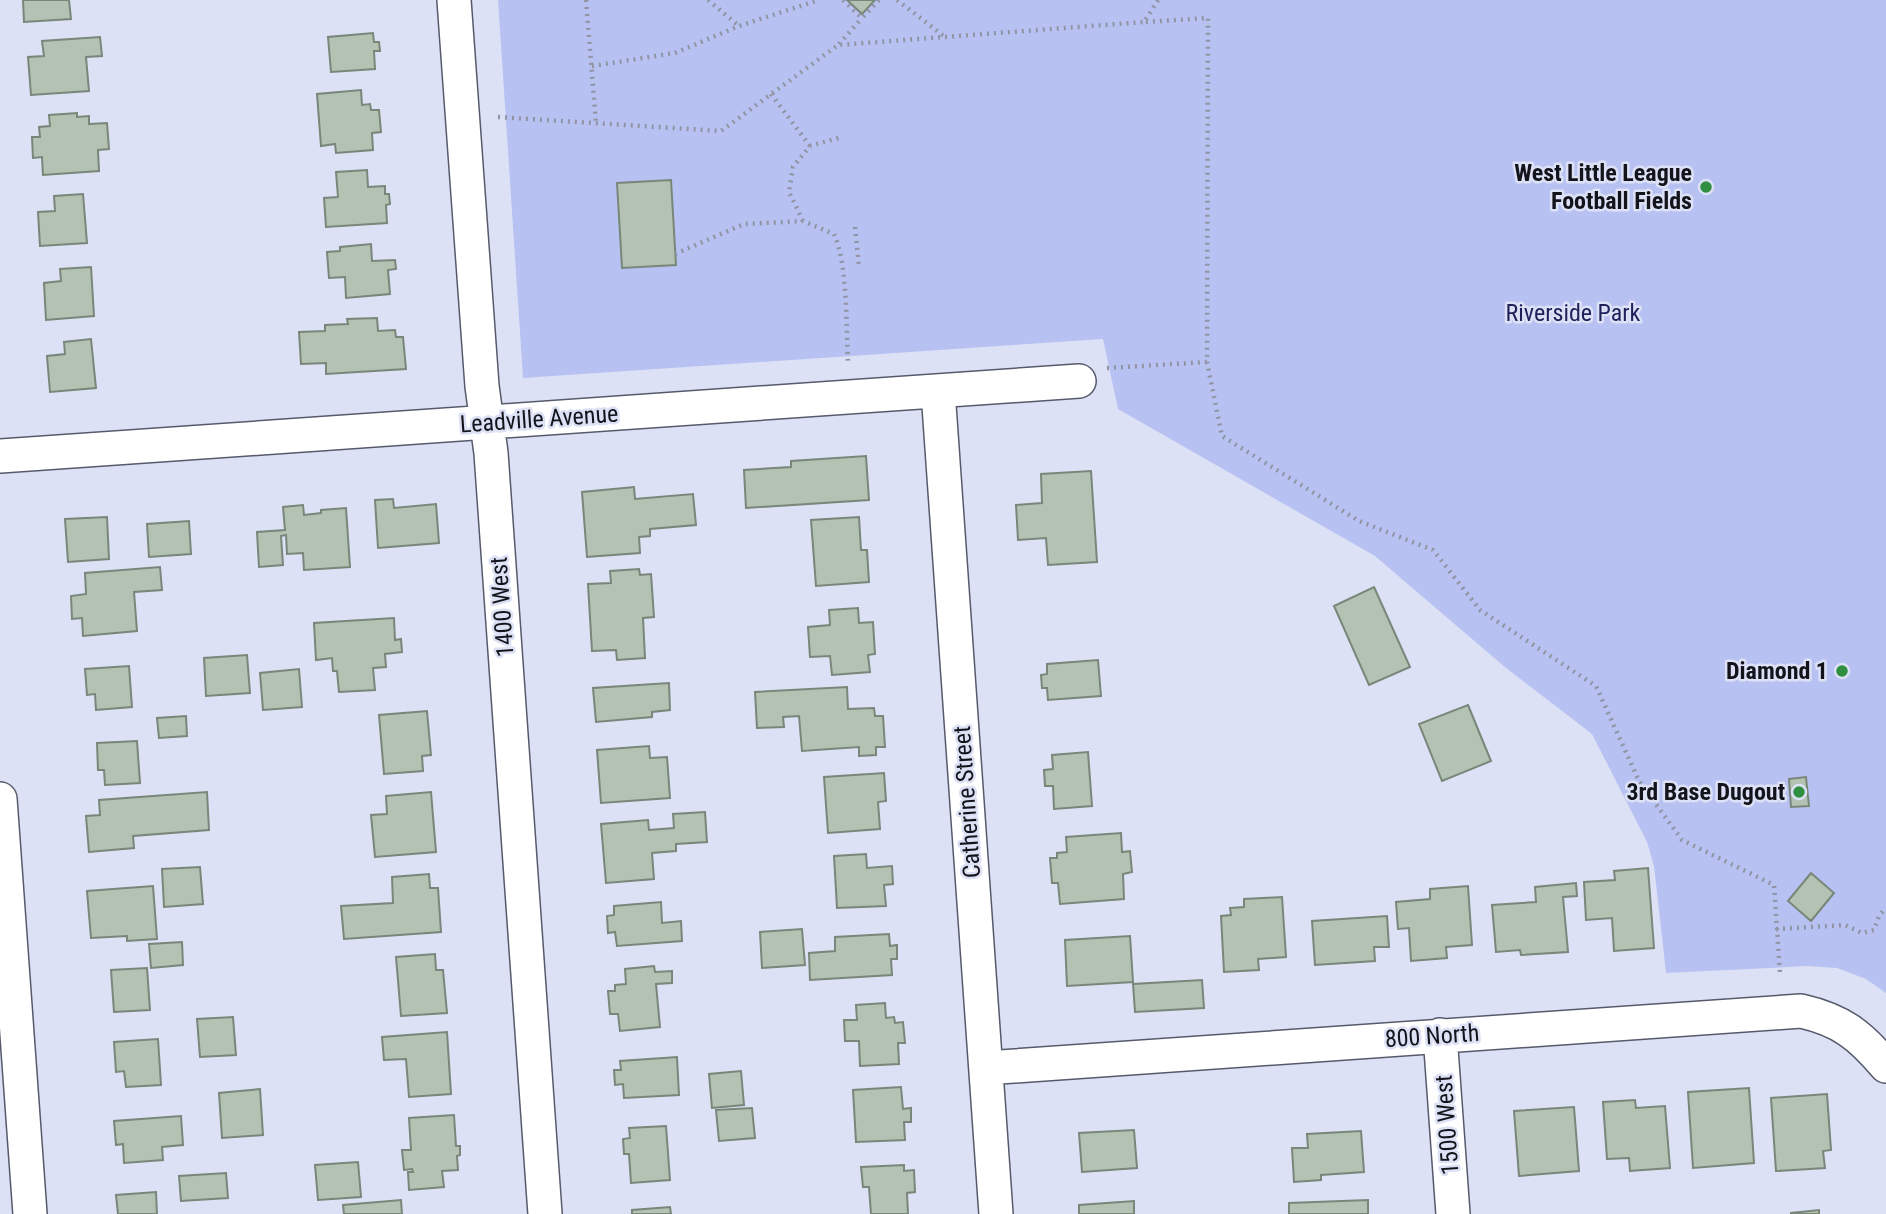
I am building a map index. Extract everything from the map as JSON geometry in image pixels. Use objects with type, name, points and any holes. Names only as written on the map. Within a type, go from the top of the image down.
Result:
[{"type":"street","name":"1400 West","points":[[454,0],[482,386],[488,422],[545,1214]]},
{"type":"street","name":"Leadville Avenue","points":[[0,456],[938,391],[1091,375]]},
{"type":"street","name":"Catherine Street","points":[[938,391],[996,1214]]},
{"type":"street","points":[[0,799],[30,1214]]},
{"type":"street","name":"800 North","points":[[986,1068],[1801,1011],[1837,1022],[1854,1032],[1877,1056]]},
{"type":"street","name":"1500 West","points":[[1440,1035],[1453,1214]]},
{"type":"path","points":[[586,0],[597,123]]},
{"type":"path","points":[[708,0],[739,26]]},
{"type":"path","points":[[592,66],[675,53],[739,26],[819,0]]},
{"type":"path","points":[[842,0],[862,18]]},
{"type":"path","points":[[498,117],[721,131],[838,45],[878,0]]},
{"type":"path","points":[[897,0],[945,37]]},
{"type":"path","points":[[1144,22],[1158,0]]},
{"type":"path","points":[[838,45],[1208,18],[1207,362],[1222,436],[1359,521],[1433,550],[1480,610],[1596,686],[1639,781],[1682,840],[1774,885],[1780,973]]},
{"type":"path","points":[[771,94],[810,146]]},
{"type":"path","points":[[803,221],[789,192],[793,167],[810,146],[842,136]]},
{"type":"path","points":[[675,254],[744,224],[803,221],[834,234],[838,243],[848,361]]},
{"type":"path","points":[[855,227],[859,267]]},
{"type":"path","points":[[1091,375],[1207,362]]},
{"type":"path","points":[[1776,929],[1846,925],[1862,933],[1874,930],[1879,916],[1886,908]]},
{"type":"green space","name":"Riverside Park","points":[[498,0],[1886,0],[1886,993],[1866,979],[1837,968],[1808,966],[1666,973],[1654,866],[1647,842],[1592,734],[1506,668],[1375,556],[1118,409],[1103,339],[523,378]]},
{"type":"building","points":[[23,0],[69,0],[71,19],[24,22]]},
{"type":"building","points":[[847,0],[875,0],[862,14]]},
{"type":"building","points":[[373,33],[374,42],[379,42],[380,51],[374,51],[375,69],[331,72],[328,37]]},
{"type":"building","points":[[100,37],[102,56],[86,57],[89,91],[31,95],[28,57],[44,56],[42,41]]},
{"type":"building","points":[[361,90],[362,105],[370,104],[371,110],[379,110],[381,132],[372,133],[373,150],[336,153],[335,144],[321,146],[317,94]]},
{"type":"building","points":[[77,113],[77,117],[89,116],[89,124],[107,123],[109,149],[98,150],[99,171],[43,175],[42,157],[33,158],[32,137],[40,137],[39,127],[50,126],[49,115]]},
{"type":"building","points":[[367,170],[368,187],[385,186],[385,194],[389,194],[390,204],[386,205],[387,223],[326,227],[324,198],[338,197],[336,172]]},
{"type":"building","points":[[671,180],[676,265],[622,268],[617,183]]},
{"type":"building","points":[[83,194],[87,243],[40,246],[38,212],[55,211],[54,196]]},
{"type":"building","points":[[371,244],[372,261],[395,260],[396,269],[388,270],[390,294],[346,298],[345,277],[329,278],[327,252],[340,251],[340,247]]},
{"type":"building","points":[[91,267],[94,316],[46,320],[44,283],[61,281],[60,269]]},
{"type":"building","points":[[377,318],[378,331],[395,330],[396,337],[403,337],[406,369],[326,374],[326,363],[301,364],[299,332],[325,331],[325,325],[348,324],[347,319]]},
{"type":"building","points":[[91,339],[96,388],[50,392],[47,356],[65,354],[64,342]]},
{"type":"building","points":[[866,456],[869,500],[746,508],[744,470],[791,467],[791,461]]},
{"type":"building","points":[[1091,471],[1097,562],[1048,565],[1046,538],[1018,540],[1016,505],[1042,503],[1041,474]]},
{"type":"building","points":[[634,487],[635,499],[693,494],[696,525],[650,529],[650,536],[639,537],[640,553],[587,557],[582,492]]},
{"type":"building","points":[[393,499],[394,508],[436,504],[439,543],[378,548],[375,500]]},
{"type":"building","points":[[303,505],[304,515],[321,513],[321,510],[346,508],[350,567],[304,570],[303,553],[287,554],[286,535],[281,536],[283,565],[259,567],[257,532],[285,530],[283,507]]},
{"type":"building","points":[[107,517],[109,559],[68,562],[65,519]]},
{"type":"building","points":[[859,517],[861,550],[867,550],[869,582],[816,586],[811,520]]},
{"type":"building","points":[[189,521],[191,554],[149,557],[147,524]]},
{"type":"building","points":[[160,567],[162,590],[134,592],[137,631],[83,636],[82,618],[72,619],[71,596],[86,594],[85,573]]},
{"type":"building","points":[[639,569],[640,575],[651,574],[654,617],[643,618],[645,658],[617,660],[616,650],[592,651],[588,584],[611,583],[610,571]]},
{"type":"building","points":[[1374,587],[1410,667],[1369,685],[1334,606]]},
{"type":"building","points":[[858,608],[859,623],[873,622],[875,654],[868,655],[870,672],[832,675],[830,656],[810,657],[808,627],[830,625],[829,610]]},
{"type":"building","points":[[394,618],[395,640],[401,639],[402,652],[385,654],[386,667],[373,668],[375,690],[339,692],[337,671],[333,671],[332,658],[316,660],[314,623]]},
{"type":"building","points":[[247,655],[250,693],[206,696],[204,658]]},
{"type":"building","points":[[1098,660],[1101,696],[1048,700],[1047,688],[1042,688],[1041,675],[1047,674],[1047,664]]},
{"type":"building","points":[[129,666],[132,707],[96,710],[95,694],[87,695],[85,669]]},
{"type":"building","points":[[299,669],[302,707],[263,710],[260,673]]},
{"type":"building","points":[[669,683],[670,710],[652,712],[652,717],[596,722],[593,688]]},
{"type":"building","points":[[847,687],[848,709],[874,708],[875,716],[883,716],[885,747],[876,747],[876,755],[859,756],[859,747],[802,751],[799,716],[783,717],[784,727],[757,728],[755,692]]},
{"type":"building","points":[[1468,705],[1491,761],[1442,781],[1419,724]]},
{"type":"building","points":[[427,711],[431,755],[422,756],[423,771],[384,774],[379,715]]},
{"type":"building","points":[[186,716],[187,736],[159,738],[157,718]]},
{"type":"building","points":[[137,741],[140,783],[105,785],[104,770],[98,770],[97,743]]},
{"type":"building","points":[[649,746],[650,758],[667,757],[670,798],[601,803],[597,750]]},
{"type":"building","points":[[1088,752],[1092,806],[1054,809],[1053,786],[1045,786],[1044,770],[1053,769],[1052,755]]},
{"type":"building","points":[[884,773],[886,801],[878,802],[880,829],[828,833],[824,777]]},
{"type":"building","name":"3rd Base Dugout","points":[[1806,777],[1809,806],[1791,807],[1789,779]]},
{"type":"building","points":[[207,792],[209,830],[133,836],[134,848],[89,852],[86,816],[100,815],[99,800]]},
{"type":"building","points":[[431,792],[436,852],[375,857],[371,815],[387,814],[386,796]]},
{"type":"building","points":[[705,812],[707,842],[676,844],[676,851],[652,853],[654,879],[606,883],[601,824],[648,820],[649,830],[674,828],[673,814]]},
{"type":"building","points":[[1121,833],[1122,852],[1130,851],[1132,872],[1123,874],[1124,899],[1060,904],[1058,883],[1052,883],[1050,858],[1057,858],[1057,853],[1067,852],[1066,837]]},
{"type":"building","points":[[866,854],[867,868],[892,866],[893,884],[884,885],[886,906],[837,908],[834,856]]},
{"type":"building","points":[[200,867],[203,904],[164,907],[162,869]]},
{"type":"building","points":[[1648,868],[1654,948],[1614,951],[1612,918],[1586,920],[1584,882],[1615,880],[1614,871]]},
{"type":"building","points":[[1811,873],[1834,893],[1811,921],[1788,901]]},
{"type":"building","points":[[429,874],[430,888],[438,888],[441,932],[344,939],[341,906],[393,903],[392,877]]},
{"type":"building","points":[[1576,883],[1577,896],[1563,897],[1568,952],[1521,955],[1520,950],[1496,952],[1492,905],[1536,902],[1535,887]]},
{"type":"building","points":[[153,886],[157,939],[127,941],[127,936],[91,938],[87,891]]},
{"type":"building","points":[[1468,886],[1472,945],[1446,947],[1447,958],[1411,961],[1409,928],[1398,929],[1396,902],[1430,899],[1430,889]]},
{"type":"building","points":[[1282,897],[1286,957],[1258,959],[1259,970],[1224,972],[1221,916],[1231,915],[1230,908],[1244,907],[1244,899]]},
{"type":"building","points":[[661,902],[662,923],[681,921],[682,941],[617,946],[615,932],[608,933],[607,916],[614,915],[614,906]]},
{"type":"building","points":[[1387,916],[1389,947],[1374,947],[1375,961],[1315,965],[1312,921]]},
{"type":"building","points":[[802,929],[805,965],[762,968],[760,932]]},
{"type":"building","points":[[889,934],[890,946],[897,945],[897,959],[891,959],[892,975],[810,980],[809,953],[835,951],[835,937]]},
{"type":"building","points":[[1130,936],[1133,982],[1067,986],[1065,940]]},
{"type":"building","points":[[182,942],[183,965],[151,968],[149,944]]},
{"type":"building","points":[[435,954],[436,970],[443,970],[447,1013],[401,1016],[396,957]]},
{"type":"building","points":[[654,966],[655,972],[672,971],[672,983],[656,984],[660,1027],[620,1031],[618,1014],[610,1014],[608,991],[615,991],[615,985],[626,984],[625,969]]},
{"type":"building","points":[[147,968],[150,1010],[114,1012],[111,970]]},
{"type":"building","points":[[1202,980],[1204,1008],[1135,1012],[1133,984]]},
{"type":"building","points":[[885,1003],[886,1018],[894,1017],[895,1023],[903,1022],[905,1043],[898,1043],[899,1064],[860,1066],[859,1041],[845,1041],[844,1020],[857,1020],[856,1005]]},
{"type":"building","points":[[233,1017],[236,1055],[200,1057],[197,1019]]},
{"type":"building","points":[[447,1032],[451,1094],[409,1097],[406,1059],[384,1060],[382,1037]]},
{"type":"building","points":[[158,1039],[161,1085],[126,1087],[124,1071],[116,1072],[114,1042]]},
{"type":"building","points":[[677,1057],[679,1095],[624,1098],[623,1084],[615,1085],[614,1070],[621,1070],[620,1061]]},
{"type":"building","points":[[741,1071],[744,1105],[712,1108],[709,1074]]},
{"type":"building","points":[[901,1087],[903,1109],[911,1108],[911,1122],[904,1122],[905,1140],[856,1142],[853,1090]]},
{"type":"building","points":[[1749,1088],[1754,1163],[1693,1168],[1688,1092]]},
{"type":"building","points":[[260,1089],[263,1135],[222,1138],[219,1093]]},
{"type":"building","points":[[1827,1094],[1831,1150],[1823,1151],[1825,1168],[1776,1171],[1771,1098]]},
{"type":"building","points":[[1635,1100],[1636,1108],[1665,1106],[1670,1168],[1630,1171],[1629,1158],[1607,1159],[1603,1102]]},
{"type":"building","points":[[1574,1107],[1579,1171],[1519,1176],[1514,1111]]},
{"type":"building","points":[[752,1108],[755,1138],[719,1141],[716,1110]]},
{"type":"building","points":[[454,1115],[456,1146],[460,1146],[460,1155],[457,1156],[458,1170],[442,1171],[444,1187],[409,1190],[408,1172],[413,1172],[412,1169],[404,1170],[402,1150],[411,1150],[409,1118]]},
{"type":"building","points":[[181,1116],[183,1145],[162,1147],[163,1160],[124,1163],[123,1144],[116,1145],[114,1121]]},
{"type":"building","points":[[666,1126],[670,1180],[631,1183],[629,1154],[624,1154],[623,1139],[630,1138],[629,1128]]},
{"type":"building","points":[[1134,1130],[1137,1168],[1082,1172],[1079,1133]]},
{"type":"building","points":[[1361,1131],[1364,1172],[1321,1175],[1321,1180],[1294,1182],[1292,1148],[1308,1148],[1307,1134]]},
{"type":"building","points":[[358,1162],[361,1197],[318,1200],[315,1165]]},
{"type":"building","points":[[904,1165],[904,1171],[914,1170],[915,1192],[907,1193],[908,1214],[871,1214],[869,1187],[863,1187],[861,1167]]},
{"type":"building","points":[[226,1173],[228,1198],[181,1201],[179,1176]]},
{"type":"building","points":[[156,1192],[157,1214],[118,1214],[116,1195]]},
{"type":"building","points":[[401,1200],[402,1214],[344,1214],[343,1205]]},
{"type":"building","points":[[1368,1200],[1368,1214],[1289,1214],[1289,1203]]},
{"type":"building","points":[[1134,1201],[1134,1214],[1079,1214],[1079,1205]]},
{"type":"building","points":[[670,1207],[671,1214],[632,1214],[632,1210]]},
{"type":"building","points":[[1819,1210],[1819,1214],[1791,1214],[1791,1213]]},
{"type":"place","name":"West Little League Football Fields","points":[[1706,187]]},
{"type":"place","name":"Diamond 1","points":[[1842,671]]},
{"type":"place","name":"3rd Base Dugout","points":[[1799,792]]}]
